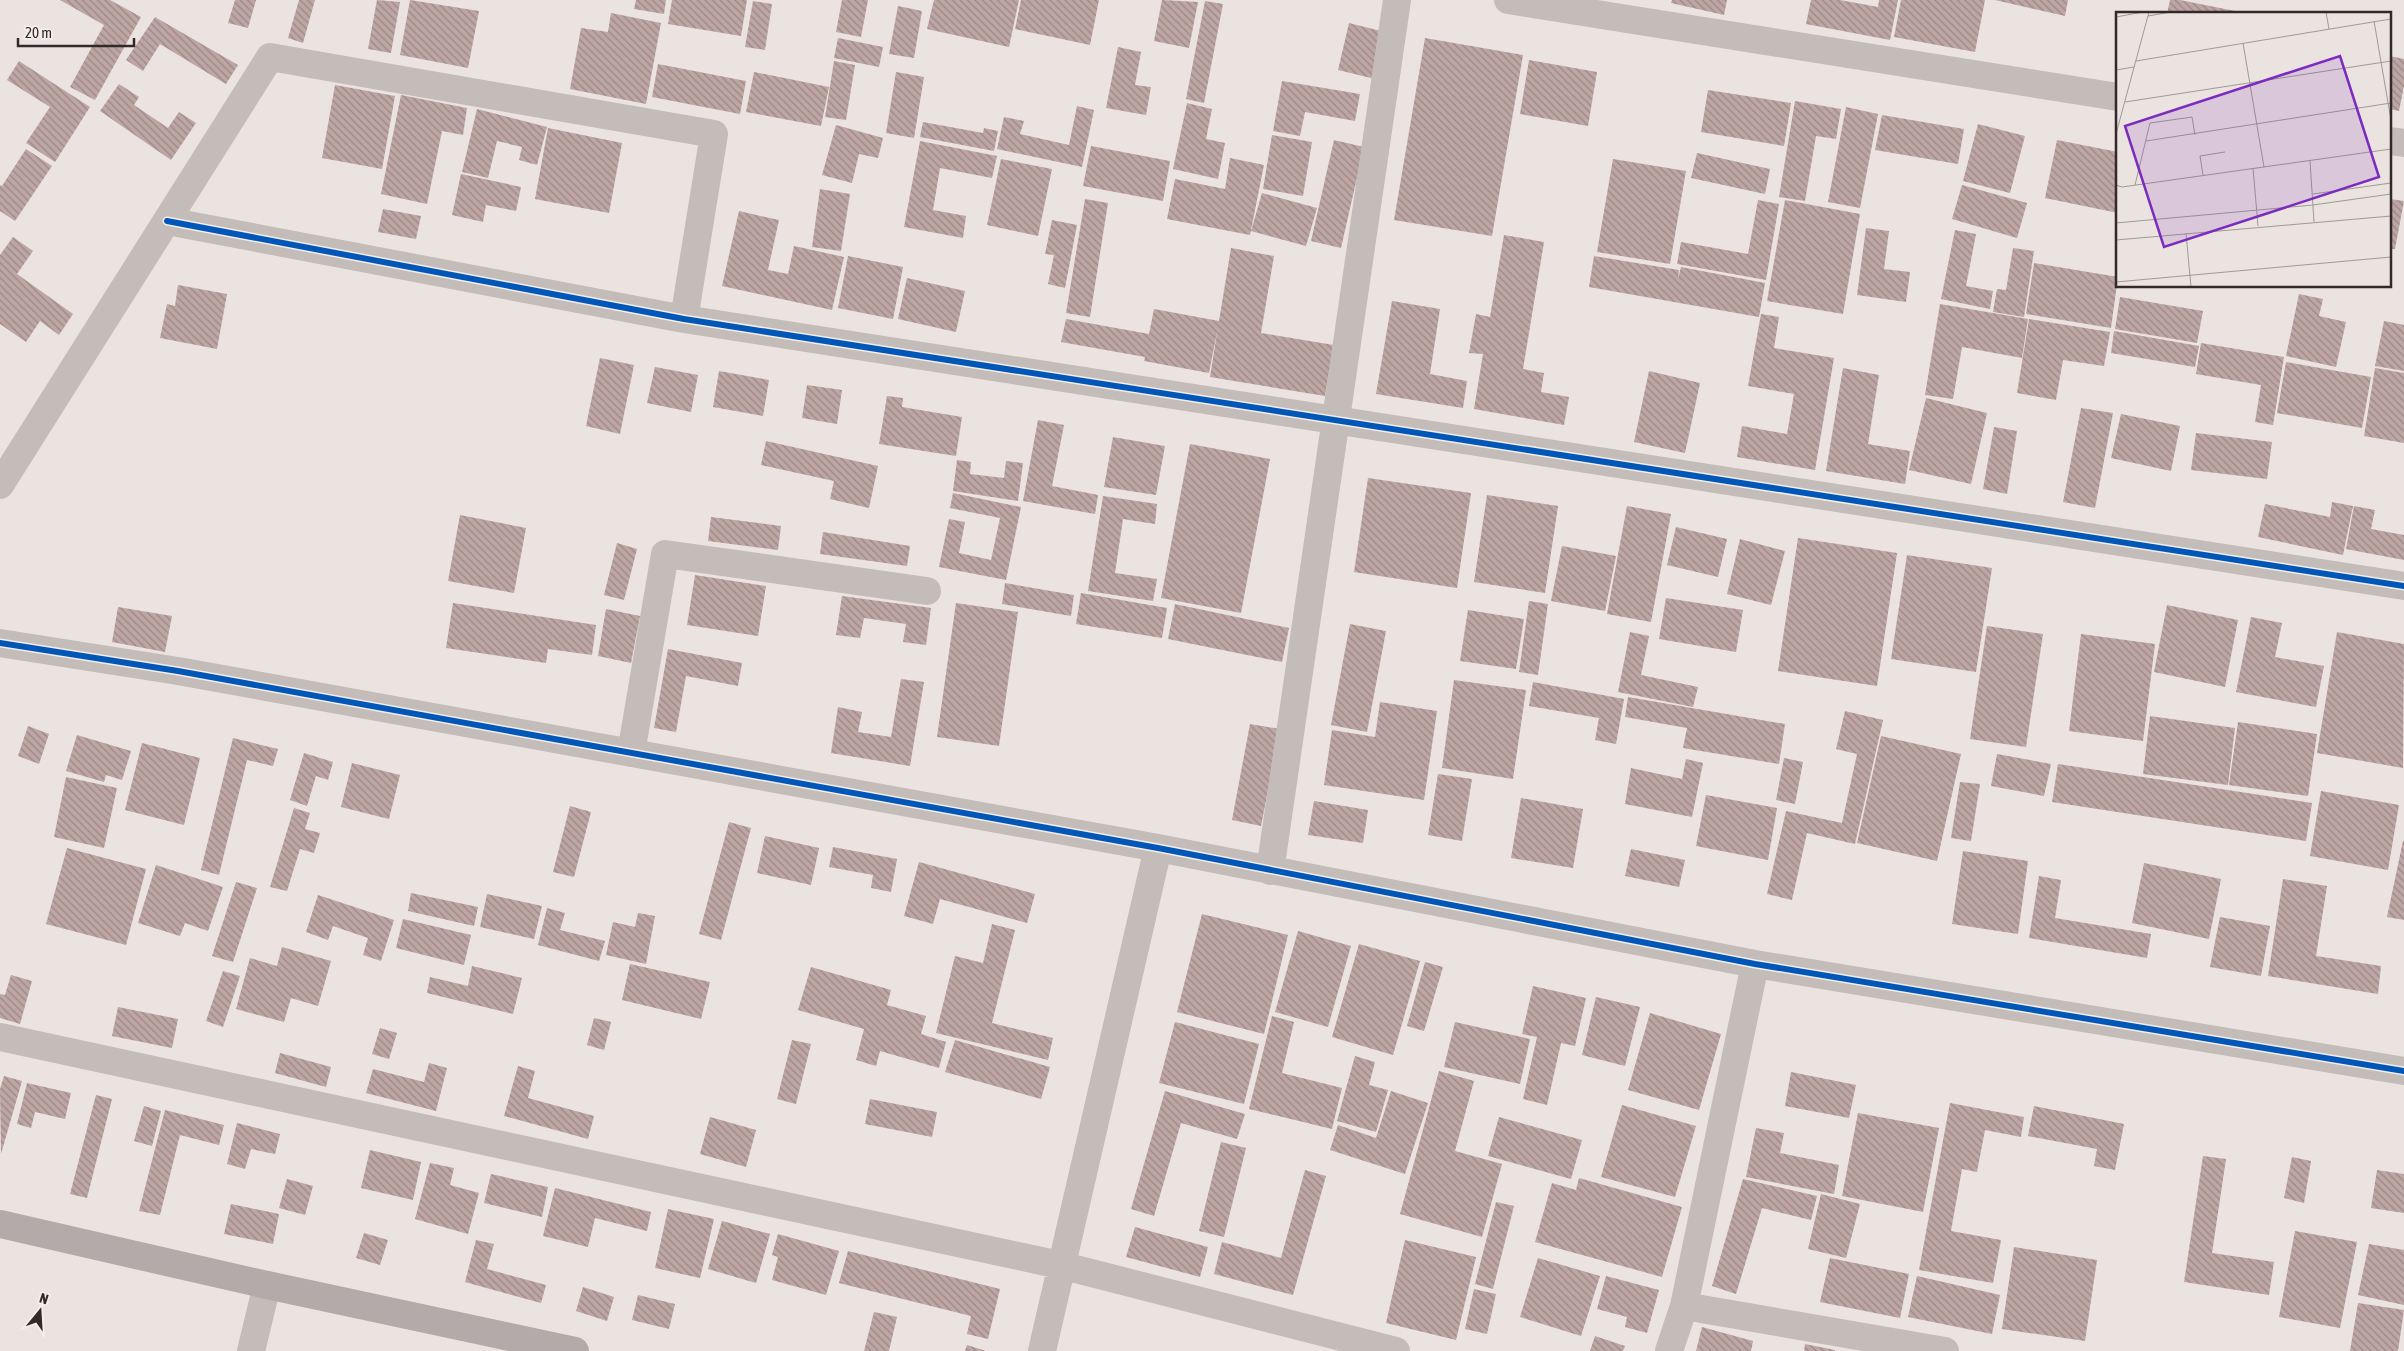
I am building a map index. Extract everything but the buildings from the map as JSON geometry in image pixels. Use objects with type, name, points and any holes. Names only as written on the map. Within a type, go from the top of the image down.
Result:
[{"type":"main road","points":[[0,1224],[266,1285],[575,1351]]},
{"type":"street","points":[[1270,871],[1397,0]]},
{"type":"street","points":[[1508,0],[2116,97]]},
{"type":"street","points":[[0,485],[270,58],[714,134],[684,319]]},
{"type":"street","points":[[167,221],[684,319],[2404,586]]},
{"type":"street","points":[[631,753],[665,554],[928,591]]},
{"type":"street","points":[[0,643],[178,671],[1158,848],[1755,964],[2404,1071]]},
{"type":"street","points":[[1042,1351],[1060,1265],[1158,848]]},
{"type":"street","points":[[1669,1351],[1684,1306],[1755,964]]},
{"type":"street","points":[[0,1037],[1060,1265],[1396,1351]]},
{"type":"street","points":[[251,1351],[266,1285]]},
{"type":"street","points":[[1684,1306],[1945,1351]]},
{"type":"cycle path","points":[[167,221],[684,319],[2404,586]]},
{"type":"cycle path","points":[[0,643],[178,671],[1158,848],[1755,964],[2404,1071]]}]
